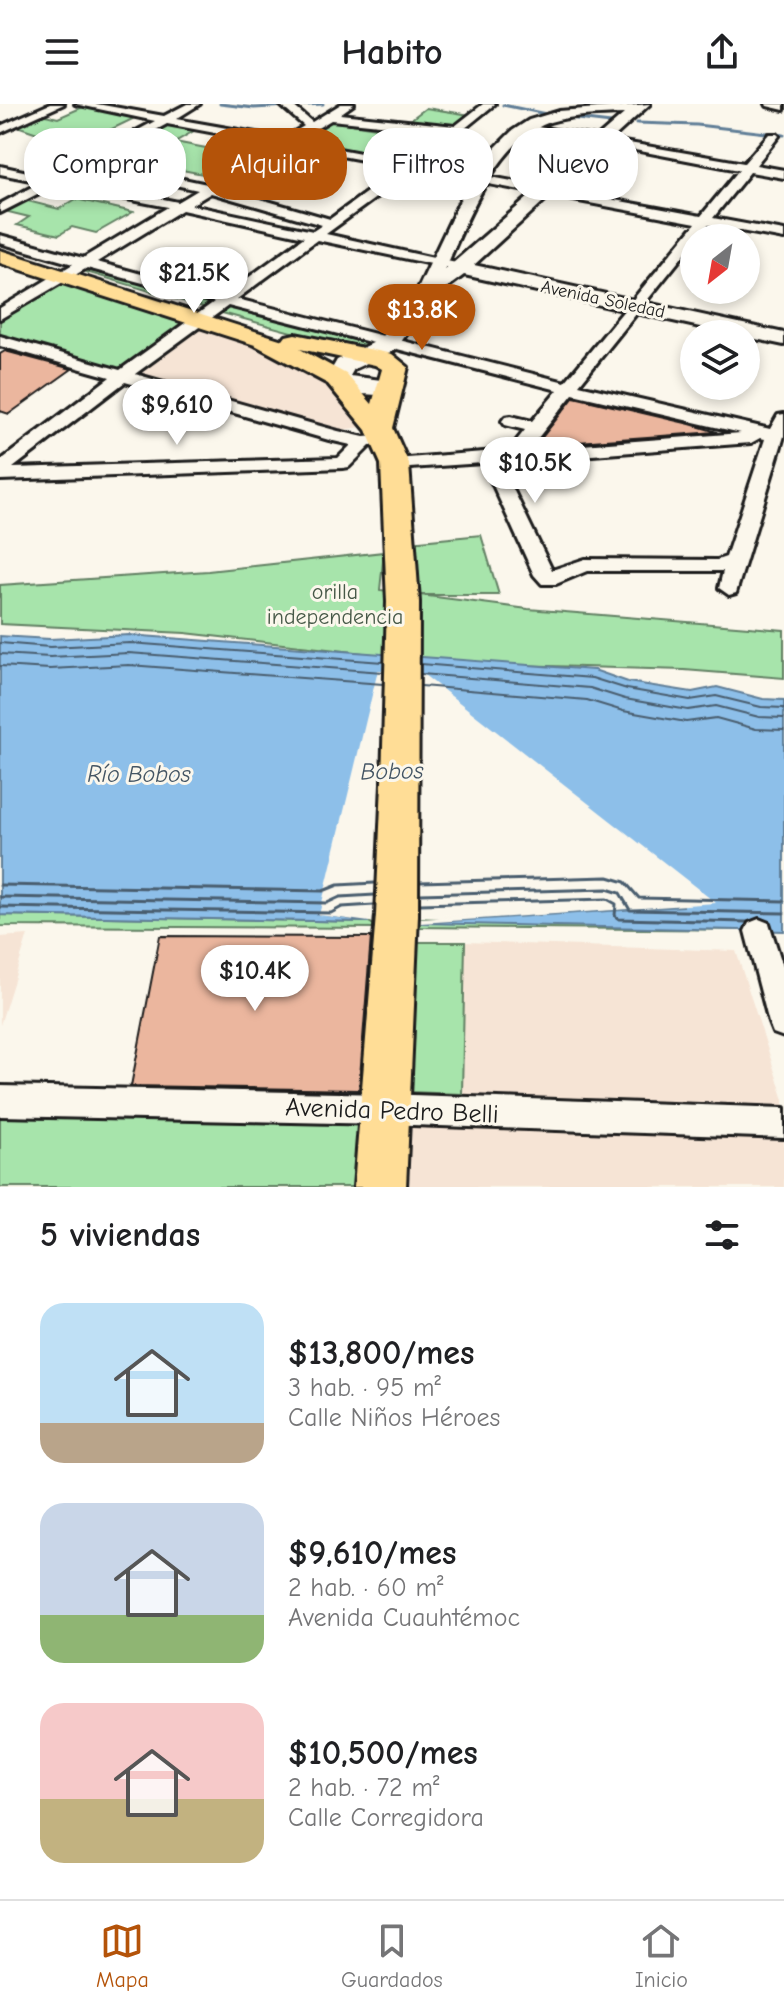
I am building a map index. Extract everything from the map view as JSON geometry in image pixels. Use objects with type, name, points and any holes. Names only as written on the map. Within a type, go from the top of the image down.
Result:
[{"type":"main road","points":[[526,128],[557,116],[600,108],[631,114]]},
{"type":"main road","points":[[616,128],[631,114]]},
{"type":"main road","points":[[493,163],[509,141]]},
{"type":"main road","points":[[380,1187],[397,915],[403,602],[380,443],[394,356],[471,200]]},
{"type":"main road","points":[[426,294],[538,200]]},
{"type":"main road","points":[[0,248],[212,312],[314,347],[383,359],[394,356]]},
{"type":"main road","points":[[0,256],[73,270]]},
{"type":"main road","name":"Avenida Soledad","points":[[460,268],[784,339]]},
{"type":"main road","points":[[212,312],[355,386],[394,356]]},
{"type":"main road","points":[[337,379],[345,365],[366,357]]},
{"type":"main road","points":[[337,379],[380,443]]},
{"type":"street","points":[[0,130],[59,104]]},
{"type":"street","points":[[80,104],[208,128]]},
{"type":"street","points":[[152,128],[195,104]]},
{"type":"street","points":[[284,105],[311,127],[348,104]]},
{"type":"street","points":[[460,128],[490,104]]},
{"type":"street","points":[[771,104],[784,107]]},
{"type":"street","points":[[329,116],[440,128]]},
{"type":"street","points":[[515,454],[773,136]]},
{"type":"street","points":[[638,149],[784,174]]},
{"type":"street","name":"Avenida Soledad","points":[[0,170],[24,176]]},
{"type":"street","points":[[0,314],[202,192]]},
{"type":"street","points":[[0,209],[24,197]]},
{"type":"street","name":"Avenida Soledad","points":[[148,200],[460,268]]},
{"type":"street","points":[[250,200],[331,223]]},
{"type":"street","points":[[0,472],[44,433],[363,200]]},
{"type":"street","points":[[591,200],[784,235]]},
{"type":"street","points":[[0,239],[73,270]]},
{"type":"street","points":[[212,312],[394,356],[781,431]]},
{"type":"street","points":[[0,341],[380,443],[489,457],[781,431]]},
{"type":"street","points":[[511,421],[537,428]]},
{"type":"street","points":[[729,588],[735,561],[781,431]]},
{"type":"street","points":[[0,472],[343,463],[380,443]]},
{"type":"street","points":[[489,457],[544,575],[549,579],[585,565],[717,566],[735,561]]},
{"type":"street","points":[[759,931],[784,1023]]},
{"type":"street","name":"Avenida Pedro Belli","points":[[0,1101],[384,1109],[784,1123]]},
{"type":"shaded area","points":[[202,322],[284,355],[327,387],[369,426],[334,431],[131,375]]},
{"type":"shaded area","points":[[28,935],[0,1025],[0,937]]},
{"type":"shaded area","points":[[465,942],[736,951],[784,1100],[784,1113],[462,1094]]},
{"type":"shaded area","points":[[393,1113],[784,1127],[784,1187],[389,1187]]},
{"type":"green space","points":[[85,106],[139,116],[114,128],[24,128],[14,125],[41,114],[58,118]]},
{"type":"green space","points":[[426,108],[470,115],[454,128],[399,128]]},
{"type":"green space","points":[[326,120],[376,128],[363,128],[363,153],[347,150],[347,128],[315,128]]},
{"type":"green space","points":[[167,122],[199,128],[186,136],[186,128],[156,128]]},
{"type":"green space","points":[[186,144],[202,147],[202,174],[186,171]]},
{"type":"green space","points":[[24,200],[59,209],[80,200],[133,212],[96,233],[72,227],[59,235],[17,225],[29,217],[4,211]]},
{"type":"green space","points":[[84,264],[223,303],[213,310],[76,269]]},
{"type":"green space","points":[[60,279],[197,321],[127,372],[0,340],[0,315]]},
{"type":"green space","points":[[225,304],[378,341],[364,352],[215,311]]},
{"type":"green space","name":"orilla independencia","points":[[481,535],[499,595],[420,595],[528,609],[784,630],[784,678],[684,670],[453,663],[185,633],[0,624],[0,585],[208,571],[384,552],[380,590],[412,594],[410,542]]},
{"type":"green space","points":[[0,915],[369,922],[378,928],[0,926]]},
{"type":"green space","points":[[413,918],[757,930],[413,927]]},
{"type":"green space","points":[[411,942],[465,942],[462,1094],[408,1092]]},
{"type":"green space","points":[[0,1102],[369,1112],[366,1187],[0,1187]]},
{"type":"water","name":"Río Bobos","points":[[129,635],[594,670],[628,682],[692,692],[717,687],[763,699],[784,700],[784,931],[421,923],[684,906],[326,915],[369,922],[0,915],[0,636],[50,639]]},
{"type":"pier","points":[[378,670],[419,671],[716,903],[421,923],[417,923],[421,919],[498,914],[368,918],[373,922],[319,915]]},
{"type":"building","points":[[5,351],[72,369],[9,414],[0,411],[0,354]]},
{"type":"building","points":[[574,397],[690,424],[717,432],[536,445]]},
{"type":"building","points":[[160,936],[371,937],[359,1090],[131,1086]]},
{"type":"waterway","points":[[220,104],[254,108],[323,104]]},
{"type":"waterway","points":[[503,105],[546,114]]},
{"type":"waterway","points":[[560,117],[611,123]]},
{"type":"waterway","points":[[637,123],[697,125],[784,135]]},
{"type":"water label","name":"Bobos","points":[[392,771]]}]
